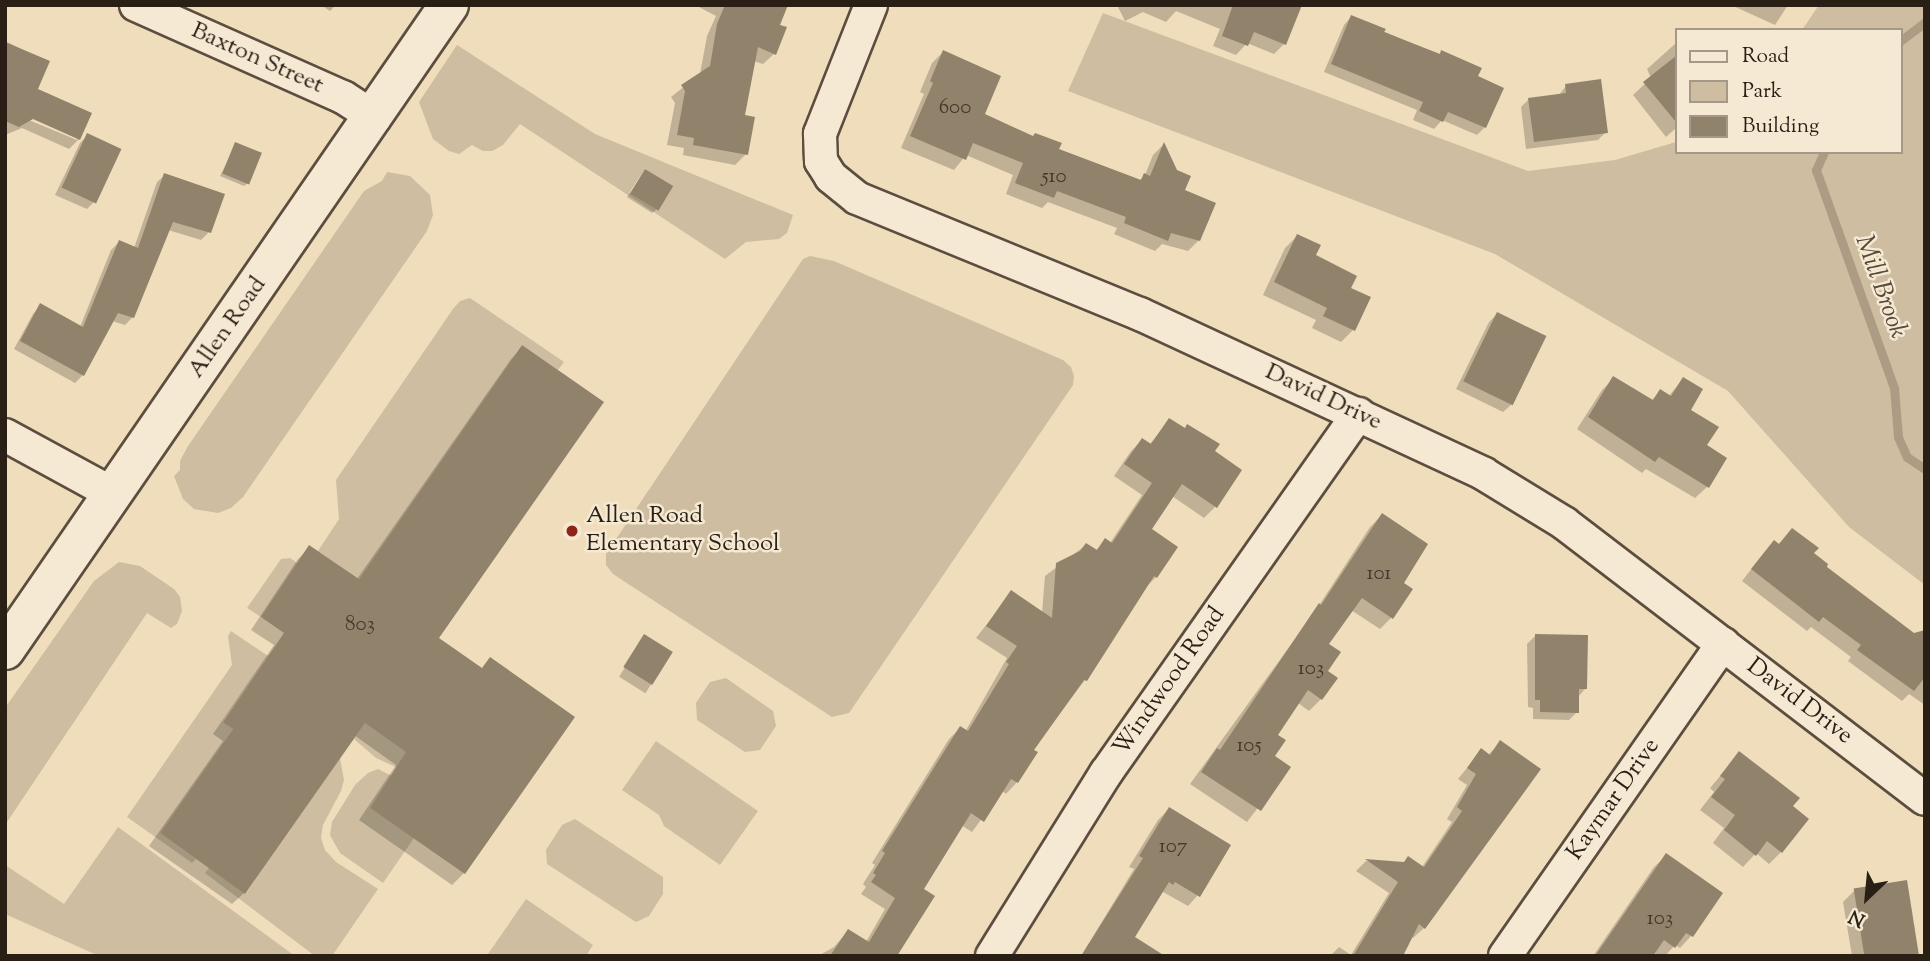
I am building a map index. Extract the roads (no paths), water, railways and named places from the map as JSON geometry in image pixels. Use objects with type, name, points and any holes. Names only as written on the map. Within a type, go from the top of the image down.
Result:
[{"type":"street","name":"Baxton Street","points":[[135,5],[343,97],[375,118]]},
{"type":"street","name":"Allen Road","points":[[5,650],[375,118],[449,5]]},
{"type":"street","name":"David Drive","points":[[871,5],[820,134],[821,161],[831,177],[857,198],[1140,314],[1484,474],[1563,523],[1925,799]]},
{"type":"street","name":"Windwood Road","points":[[992,956],[1106,773],[1358,414]]},
{"type":"street","points":[[5,435],[113,494]]},
{"type":"street","name":"Kaymar Drive","points":[[1505,956],[1723,644]]},
{"type":"waterway","name":"Mill Brook","points":[[1902,39],[1925,22]]},
{"type":"waterway","name":"Mill Brook","points":[[1823,154],[1816,170],[1894,388],[1898,437],[1907,457],[1925,469]]},
{"type":"place","name":"Allen Road Elementary School","points":[[572,531]]}]
